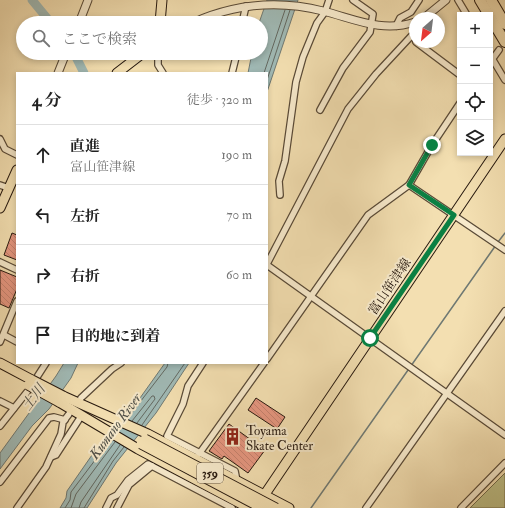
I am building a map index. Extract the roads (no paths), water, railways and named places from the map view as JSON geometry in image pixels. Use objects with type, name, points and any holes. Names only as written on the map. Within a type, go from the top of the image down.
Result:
[{"type":"highway","points":[[480,0],[488,12]]},
{"type":"highway","points":[[491,0],[505,24]]},
{"type":"highway","points":[[493,21],[505,42]]},
{"type":"main road","points":[[161,16],[162,0]]},
{"type":"main road","points":[[118,72],[134,60]]},
{"type":"main road","name":"富山笹津線","points":[[255,508],[505,139]]},
{"type":"main road","points":[[0,208],[4,186],[16,171]]},
{"type":"main road","points":[[0,363],[31,383],[86,414],[138,449],[249,508]]},
{"type":"main road","points":[[0,370],[31,383]]},
{"type":"main road","points":[[86,414],[148,434],[289,508]]},
{"type":"main road","name":"359","points":[[86,414],[262,508]]},
{"type":"main road","name":"359","points":[[86,414],[276,508]]},
{"type":"street","points":[[81,16],[88,0]]},
{"type":"street","points":[[280,195],[279,181],[285,161],[296,82],[303,57],[329,0]]},
{"type":"street","points":[[320,110],[343,68],[370,32],[373,14],[353,0]]},
{"type":"street","points":[[396,26],[400,18],[411,12],[419,0]]},
{"type":"street","points":[[432,12],[446,0]]},
{"type":"street","points":[[458,0],[465,12]]},
{"type":"street","points":[[244,16],[248,6]]},
{"type":"street","points":[[212,16],[248,6],[288,6],[324,11],[370,25],[396,26],[409,23]]},
{"type":"street","points":[[268,263],[348,109],[376,74],[409,44]]},
{"type":"street","points":[[425,48],[457,73]]},
{"type":"street","points":[[493,57],[499,50]]},
{"type":"street","points":[[58,72],[63,60]]},
{"type":"street","points":[[158,60],[158,65],[162,72]]},
{"type":"street","points":[[232,72],[235,60]]},
{"type":"street","points":[[493,62],[505,80]]},
{"type":"street","points":[[268,358],[368,215],[409,185],[432,145],[457,108]]},
{"type":"street","points":[[0,139],[5,149],[16,154]]},
{"type":"street","points":[[409,185],[505,250]]},
{"type":"street","points":[[0,262],[16,270]]},
{"type":"street","points":[[268,266],[505,435]]},
{"type":"street","points":[[0,342],[16,305]]},
{"type":"street","points":[[366,508],[505,312]]},
{"type":"street","points":[[4,335],[16,341]]},
{"type":"street","points":[[0,426],[45,364]]},
{"type":"street","points":[[81,398],[112,368],[119,364]]},
{"type":"street","points":[[202,364],[188,386],[183,404],[167,436],[199,454],[235,471],[237,481]]},
{"type":"street","points":[[199,454],[263,364]]},
{"type":"street","points":[[0,400],[14,408]]},
{"type":"street","points":[[17,508],[51,457],[52,451],[69,414]]},
{"type":"street","points":[[51,457],[56,455],[86,414]]},
{"type":"street","points":[[0,482],[49,418],[54,417],[65,420]]},
{"type":"street","points":[[461,508],[505,463]]},
{"type":"street","points":[[106,508],[111,498],[117,495],[128,480],[148,464],[232,508]]},
{"type":"street","points":[[117,508],[129,485],[152,466]]},
{"type":"water","points":[[267,0],[298,0],[268,89],[268,72],[248,72],[251,60],[268,60],[268,16],[261,16]]},
{"type":"water","points":[[63,364],[78,364],[71,378],[49,409],[32,426],[0,469],[0,453]]},
{"type":"water","points":[[164,364],[188,364],[156,413],[116,463],[87,508],[60,508],[66,498],[67,491],[92,455],[140,398]]},
{"type":"waterway","name":"土川","points":[[32,0],[45,16]]},
{"type":"waterway","name":"土川","points":[[78,60],[84,72]]},
{"type":"waterway","points":[[498,242],[505,233]]},
{"type":"waterway","points":[[311,508],[496,245]]},
{"type":"place","name":"Toyama Skate Center","points":[[233,437]]},
{"type":"water label","name":"Kumano River","points":[[115,426]]}]
